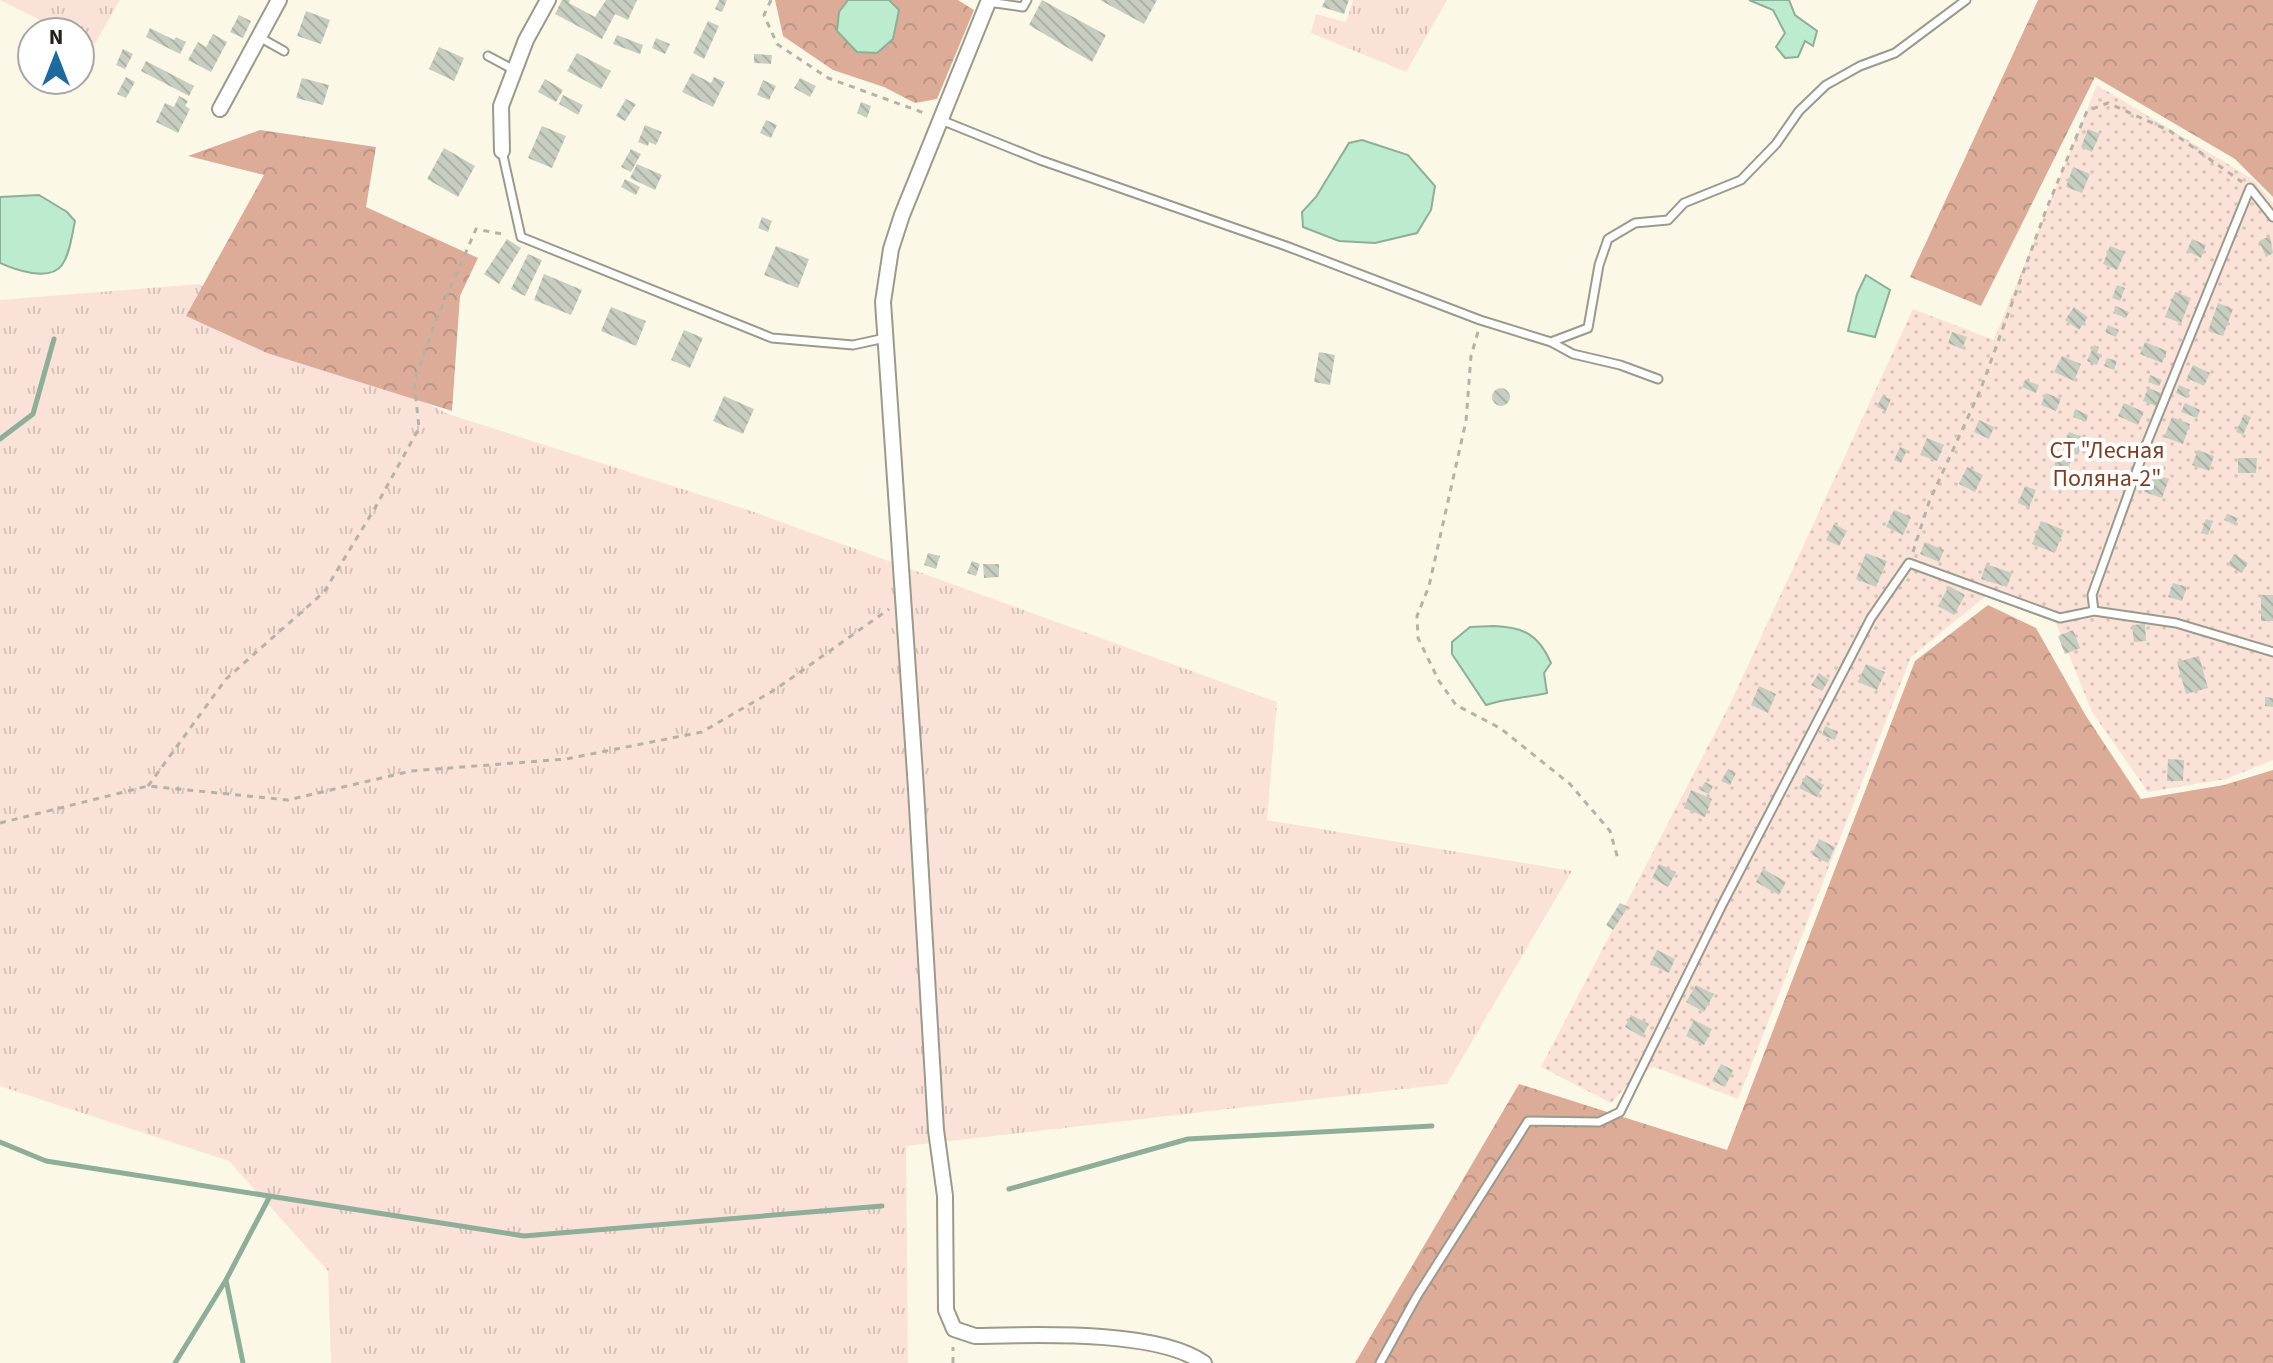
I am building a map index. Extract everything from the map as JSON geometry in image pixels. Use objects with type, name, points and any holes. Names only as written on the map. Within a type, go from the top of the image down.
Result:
[{"type":"street","points":[[220,109],[279,0]]},
{"type":"street","points":[[502,151],[501,106],[526,40],[548,0]]},
{"type":"street","points":[[989,1],[902,215],[891,249],[883,302],[936,1130],[945,1196],[946,1310],[954,1329],[975,1336],[1120,1338],[1189,1353],[1204,1363]]},
{"type":"lane","points":[[989,1],[1023,7],[1027,0]]},
{"type":"lane","points":[[1551,342],[1588,328],[1599,265],[1608,239],[1635,223],[1668,220],[1684,203],[1741,180],[1776,144],[1799,111],[1826,85],[1860,66],[1895,53],[1966,0]]},
{"type":"lane","points":[[259,37],[284,51]]},
{"type":"lane","points":[[488,56],[514,70]]},
{"type":"lane","points":[[941,120],[1040,160],[1286,246],[1480,320],[1551,342],[1573,354],[1620,365],[1658,379]]},
{"type":"lane","points":[[502,151],[521,237],[772,338],[853,345],[885,338]]},
{"type":"lane","points":[[2094,611],[2092,595],[2146,445],[2250,188],[2273,217]]},
{"type":"lane","points":[[1380,1363],[1417,1296],[1528,1121],[1599,1122],[1620,1112],[1722,905],[1871,618],[1909,563],[2060,618],[2094,611],[2176,623],[2273,652]]},
{"type":"path","points":[[771,0],[764,15],[777,44],[828,78],[941,120]]},
{"type":"path","points":[[1909,563],[1929,502],[1980,391],[2046,210],[2087,111],[2108,103],[2170,131],[2250,188]]},
{"type":"path","points":[[148,786],[226,679],[324,592],[375,508],[419,428],[414,381],[435,323],[476,229],[521,237]]},
{"type":"path","points":[[1480,320],[1471,356],[1466,421],[1429,586],[1417,616],[1418,638],[1439,681],[1456,705],[1500,728],[1570,784],[1610,831],[1618,859]]},
{"type":"path","points":[[0,823],[148,786],[288,800],[411,771],[566,759],[702,732],[776,689],[902,599]]},
{"type":"green space","points":[[0,0],[120,0],[96,42],[96,16],[32,16]]},
{"type":"green space","points":[[775,0],[848,0],[839,12],[899,11],[889,0],[958,0],[974,10],[937,99],[915,103],[884,87],[833,70],[783,36]]},
{"type":"green space","points":[[1353,0],[1447,0],[1406,72],[1311,33],[1316,14],[1346,22]]},
{"type":"green space","points":[[2038,0],[2273,0],[2273,197],[2235,159],[2095,77],[1981,306],[1910,277]]},
{"type":"green space","name":"СТ \"Лесная Поляна-2\"","points":[[2097,85],[2254,180],[2273,203],[2273,760],[2226,779],[2148,792],[2092,712],[2056,623],[1986,596],[1911,657],[1738,1099],[1654,1067],[1638,1073],[1611,1103],[1541,1067],[1730,704],[1913,309],[1994,340]]},
{"type":"green space","points":[[260,130],[376,147],[366,207],[478,258],[460,296],[452,411],[267,353],[186,316],[264,175],[188,156]]},
{"type":"green space","points":[[199,284],[448,414],[751,511],[1277,702],[1267,820],[1572,871],[1447,1084],[906,1146],[908,1363],[331,1363],[328,1271],[229,1161],[0,1086],[0,300]]},
{"type":"green space","points":[[1988,605],[2036,628],[2086,716],[2141,799],[2224,785],[2273,770],[2273,1363],[1355,1363],[1519,1084],[1727,1150],[1915,661]]},
{"type":"shaded area","points":[[848,0],[889,0],[899,10],[893,39],[877,53],[857,52],[837,31],[839,12]]},
{"type":"shaded area","points":[[1749,0],[1789,0],[1795,15],[1817,31],[1813,46],[1805,41],[1798,57],[1785,58],[1776,47],[1785,33],[1773,10]]},
{"type":"shaded area","points":[[1362,140],[1408,155],[1435,186],[1431,210],[1417,233],[1375,243],[1339,241],[1303,227],[1302,212],[1316,197],[1349,143]]},
{"type":"shaded area","points":[[39,195],[67,212],[75,221],[69,250],[62,265],[57,270],[41,274],[0,263],[0,197]]},
{"type":"shaded area","points":[[1866,275],[1890,290],[1875,337],[1848,331],[1857,294]]},
{"type":"shaded area","points":[[1470,627],[1514,628],[1536,639],[1551,663],[1544,673],[1547,693],[1486,705],[1452,654],[1452,642]]},
{"type":"building","points":[[562,0],[570,0],[569,3],[595,17],[606,0],[637,0],[628,20],[615,14],[602,39],[555,14]]},
{"type":"building","points":[[719,0],[727,0],[722,12],[715,9]]},
{"type":"building","points":[[1042,0],[1106,35],[1092,62],[1029,25]]},
{"type":"building","points":[[1100,0],[1157,0],[1144,24]]},
{"type":"building","points":[[1325,0],[1349,0],[1344,14],[1322,7]]},
{"type":"building","points":[[306,11],[330,20],[321,44],[297,36]]},
{"type":"building","points":[[239,15],[251,21],[243,38],[230,32]]},
{"type":"building","points":[[708,21],[719,26],[704,59],[693,53]]},
{"type":"building","points":[[150,28],[174,40],[176,37],[186,42],[180,54],[146,37]]},
{"type":"building","points":[[213,34],[227,42],[211,72],[188,60],[198,42],[206,47]]},
{"type":"building","points":[[617,35],[643,45],[640,54],[613,44]]},
{"type":"building","points":[[656,38],[670,44],[665,54],[652,48]]},
{"type":"building","points":[[439,47],[464,58],[454,81],[429,69]]},
{"type":"building","points":[[123,49],[133,54],[125,69],[116,65]]},
{"type":"building","points":[[577,53],[611,71],[601,89],[567,71]]},
{"type":"building","points":[[754,54],[772,55],[771,64],[754,63]]},
{"type":"building","points":[[146,61],[194,86],[189,96],[141,71]]},
{"type":"building","points":[[692,73],[711,83],[714,77],[725,82],[713,107],[682,92]]},
{"type":"building","points":[[126,77],[135,82],[126,98],[117,94]]},
{"type":"building","points":[[302,78],[329,85],[323,105],[296,98]]},
{"type":"building","points":[[800,78],[816,86],[810,97],[794,88]]},
{"type":"building","points":[[545,79],[563,90],[556,102],[538,92]]},
{"type":"building","points":[[763,80],[776,86],[769,100],[757,95]]},
{"type":"building","points":[[563,95],[583,105],[578,115],[559,104]]},
{"type":"building","points":[[179,96],[188,101],[185,106],[190,109],[178,133],[156,122],[165,103],[174,107]]},
{"type":"building","points":[[626,99],[636,104],[625,121],[616,116]]},
{"type":"building","points":[[861,102],[871,106],[867,118],[857,113]]},
{"type":"building","points":[[766,120],[777,125],[771,138],[760,133]]},
{"type":"building","points":[[645,125],[662,132],[656,145],[638,142]]},
{"type":"building","points":[[542,126],[566,136],[552,168],[528,158]]},
{"type":"building","points":[[2088,129],[2100,134],[2092,152],[2081,147]]},
{"type":"building","points":[[444,148],[475,166],[458,197],[427,179]]},
{"type":"building","points":[[631,149],[641,154],[631,172],[621,167]]},
{"type":"building","points":[[637,164],[662,175],[655,190],[630,178]]},
{"type":"building","points":[[2073,167],[2090,174],[2082,193],[2066,187]]},
{"type":"building","points":[[625,179],[640,187],[636,195],[621,187]]},
{"type":"building","points":[[762,217],[772,221],[768,232],[758,228]]},
{"type":"building","points":[[2270,236],[2273,253],[2266,257],[2259,241]]},
{"type":"building","points":[[507,239],[521,248],[499,284],[484,274]]},
{"type":"building","points":[[2192,239],[2206,245],[2201,258],[2187,251]]},
{"type":"building","points":[[776,246],[809,259],[798,288],[764,275]]},
{"type":"building","points":[[2110,246],[2125,252],[2117,270],[2103,264]]},
{"type":"building","points":[[528,254],[542,260],[525,296],[511,289]]},
{"type":"building","points":[[544,274],[582,290],[571,315],[534,300]]},
{"type":"building","points":[[2117,285],[2125,288],[2120,301],[2112,298]]},
{"type":"building","points":[[2175,292],[2191,298],[2181,323],[2165,317]]},
{"type":"building","points":[[2218,303],[2233,309],[2223,336],[2208,331]]},
{"type":"building","points":[[2116,306],[2129,312],[2126,318],[2113,313]]},
{"type":"building","points":[[611,307],[646,321],[636,346],[601,331]]},
{"type":"building","points":[[2074,307],[2088,317],[2079,330],[2065,320]]},
{"type":"building","points":[[2108,325],[2119,330],[2116,337],[2105,332]]},
{"type":"building","points":[[684,330],[703,338],[690,368],[671,360]]},
{"type":"building","points":[[1952,332],[1967,337],[1962,349],[1948,343]]},
{"type":"building","points":[[2145,342],[2167,351],[2162,363],[2140,354]]},
{"type":"building","points":[[2094,345],[2099,347],[2097,353],[2101,354],[2097,365],[2087,361]]},
{"type":"building","points":[[1319,352],[1335,355],[1330,385],[1314,382]]},
{"type":"building","points":[[2062,356],[2081,364],[2074,381],[2054,372]]},
{"type":"building","points":[[2107,358],[2117,361],[2114,370],[2104,366]]},
{"type":"building","points":[[2193,365],[2210,373],[2204,386],[2187,378]]},
{"type":"building","points":[[2150,375],[2162,380],[2159,386],[2148,382]]},
{"type":"building","points":[[2025,380],[2039,385],[2036,393],[2022,387]]},
{"type":"building","points":[[2179,385],[2190,390],[2187,398],[2176,393]]},
{"type":"building","points":[[1501,388],[1510,397],[1501,406],[1492,397]]},
{"type":"building","points":[[2148,388],[2161,393],[2156,406],[2143,401]]},
{"type":"building","points":[[2046,393],[2061,399],[2056,411],[2041,405]]},
{"type":"building","points":[[724,396],[754,409],[743,434],[713,421]]},
{"type":"building","points":[[1882,396],[1891,399],[1886,411],[1877,407]]},
{"type":"building","points":[[2124,403],[2144,412],[2138,425],[2118,416]]},
{"type":"building","points":[[2185,403],[2200,410],[2197,418],[2181,412]]},
{"type":"building","points":[[2075,409],[2088,415],[2086,422],[2073,417]]},
{"type":"building","points":[[2244,414],[2251,417],[2243,435],[2236,432]]},
{"type":"building","points":[[2172,417],[2190,424],[2183,444],[2164,437]]},
{"type":"building","points":[[1979,420],[1994,427],[1989,439],[1974,432]]},
{"type":"building","points":[[2069,432],[2085,438],[2078,455],[2063,449]]},
{"type":"building","points":[[1927,438],[1944,445],[1937,461],[1920,455]]},
{"type":"building","points":[[1900,447],[1907,450],[1901,463],[1894,460]]},
{"type":"building","points":[[2198,450],[2214,456],[2209,471],[2192,465]]},
{"type":"building","points":[[2058,456],[2071,461],[2067,470],[2054,465]]},
{"type":"building","points":[[2238,458],[2257,458],[2256,473],[2238,473]]},
{"type":"building","points":[[1967,467],[1983,475],[1975,492],[1959,484]]},
{"type":"building","points":[[2150,473],[2169,479],[2162,498],[2144,492]]},
{"type":"building","points":[[2025,486],[2036,490],[2029,508],[2018,503]]},
{"type":"building","points":[[1894,510],[1911,517],[1903,535],[1886,527]]},
{"type":"building","points":[[2227,514],[2238,518],[2235,525],[2224,520]]},
{"type":"building","points":[[2206,519],[2213,521],[2208,535],[2201,533]]},
{"type":"building","points":[[2041,521],[2064,530],[2055,553],[2032,544]]},
{"type":"building","points":[[1834,524],[1847,531],[1839,546],[1826,540]]},
{"type":"building","points":[[1925,542],[1944,550],[1939,562],[1920,554]]},
{"type":"building","points":[[928,553],[940,556],[936,569],[924,565]]},
{"type":"building","points":[[1866,553],[1887,561],[1876,587],[1856,579]]},
{"type":"building","points":[[2234,554],[2248,563],[2242,573],[2228,565]]},
{"type":"building","points":[[972,561],[980,564],[976,576],[967,573]]},
{"type":"building","points":[[983,564],[999,564],[999,577],[984,578]]},
{"type":"building","points":[[1986,564],[2012,573],[2007,587],[1981,579]]},
{"type":"building","points":[[2173,583],[2187,587],[2182,601],[2168,597]]},
{"type":"building","points":[[1949,586],[1965,595],[1954,615],[1938,606]]},
{"type":"building","points":[[2261,595],[2273,595],[2273,621],[2261,621]]},
{"type":"building","points":[[2145,624],[2146,641],[2134,642],[2132,625]]},
{"type":"building","points":[[2073,630],[2080,648],[2065,654],[2058,636]]},
{"type":"building","points":[[2199,656],[2208,688],[2186,694],[2177,662]]},
{"type":"building","points":[[1866,664],[1885,672],[1877,690],[1858,682]]},
{"type":"building","points":[[1819,673],[1829,680],[1822,691],[1811,685]]},
{"type":"building","points":[[1759,686],[1776,694],[1768,713],[1751,705]]},
{"type":"building","points":[[2265,697],[2273,698],[2273,707],[2265,706]]},
{"type":"building","points":[[1825,726],[1838,732],[1835,740],[1822,735]]},
{"type":"building","points":[[2168,759],[2184,760],[2183,781],[2167,781]]},
{"type":"building","points":[[1728,769],[1736,773],[1730,785],[1721,781]]},
{"type":"building","points":[[1806,775],[1824,785],[1817,797],[1799,788]]},
{"type":"building","points":[[1705,782],[1713,786],[1709,794],[1700,790]]},
{"type":"building","points":[[1691,790],[1712,799],[1705,817],[1684,808]]},
{"type":"building","points":[[1819,839],[1835,847],[1828,863],[1812,855]]},
{"type":"building","points":[[1659,864],[1676,872],[1668,887],[1652,878]]},
{"type":"building","points":[[1763,869],[1786,882],[1779,895],[1756,882]]},
{"type":"building","points":[[1620,903],[1628,907],[1613,930],[1606,925]]},
{"type":"building","points":[[1657,950],[1675,959],[1669,973],[1650,964]]},
{"type":"building","points":[[1696,985],[1714,994],[1704,1012],[1686,1002]]},
{"type":"building","points":[[1631,1015],[1649,1024],[1642,1037],[1625,1027]]},
{"type":"building","points":[[1694,1020],[1712,1029],[1704,1045],[1686,1036]]},
{"type":"building","points":[[1721,1064],[1733,1070],[1725,1087],[1712,1081]]},
{"type":"waterway","points":[[0,439],[33,414],[54,339]]},
{"type":"waterway","points":[[1009,1189],[1188,1139],[1432,1126]]},
{"type":"waterway","points":[[0,1142],[46,1161],[524,1236],[882,1206]]},
{"type":"waterway","points":[[243,1363],[226,1280],[270,1196]]},
{"type":"waterway","points":[[175,1363],[226,1280]]}]
